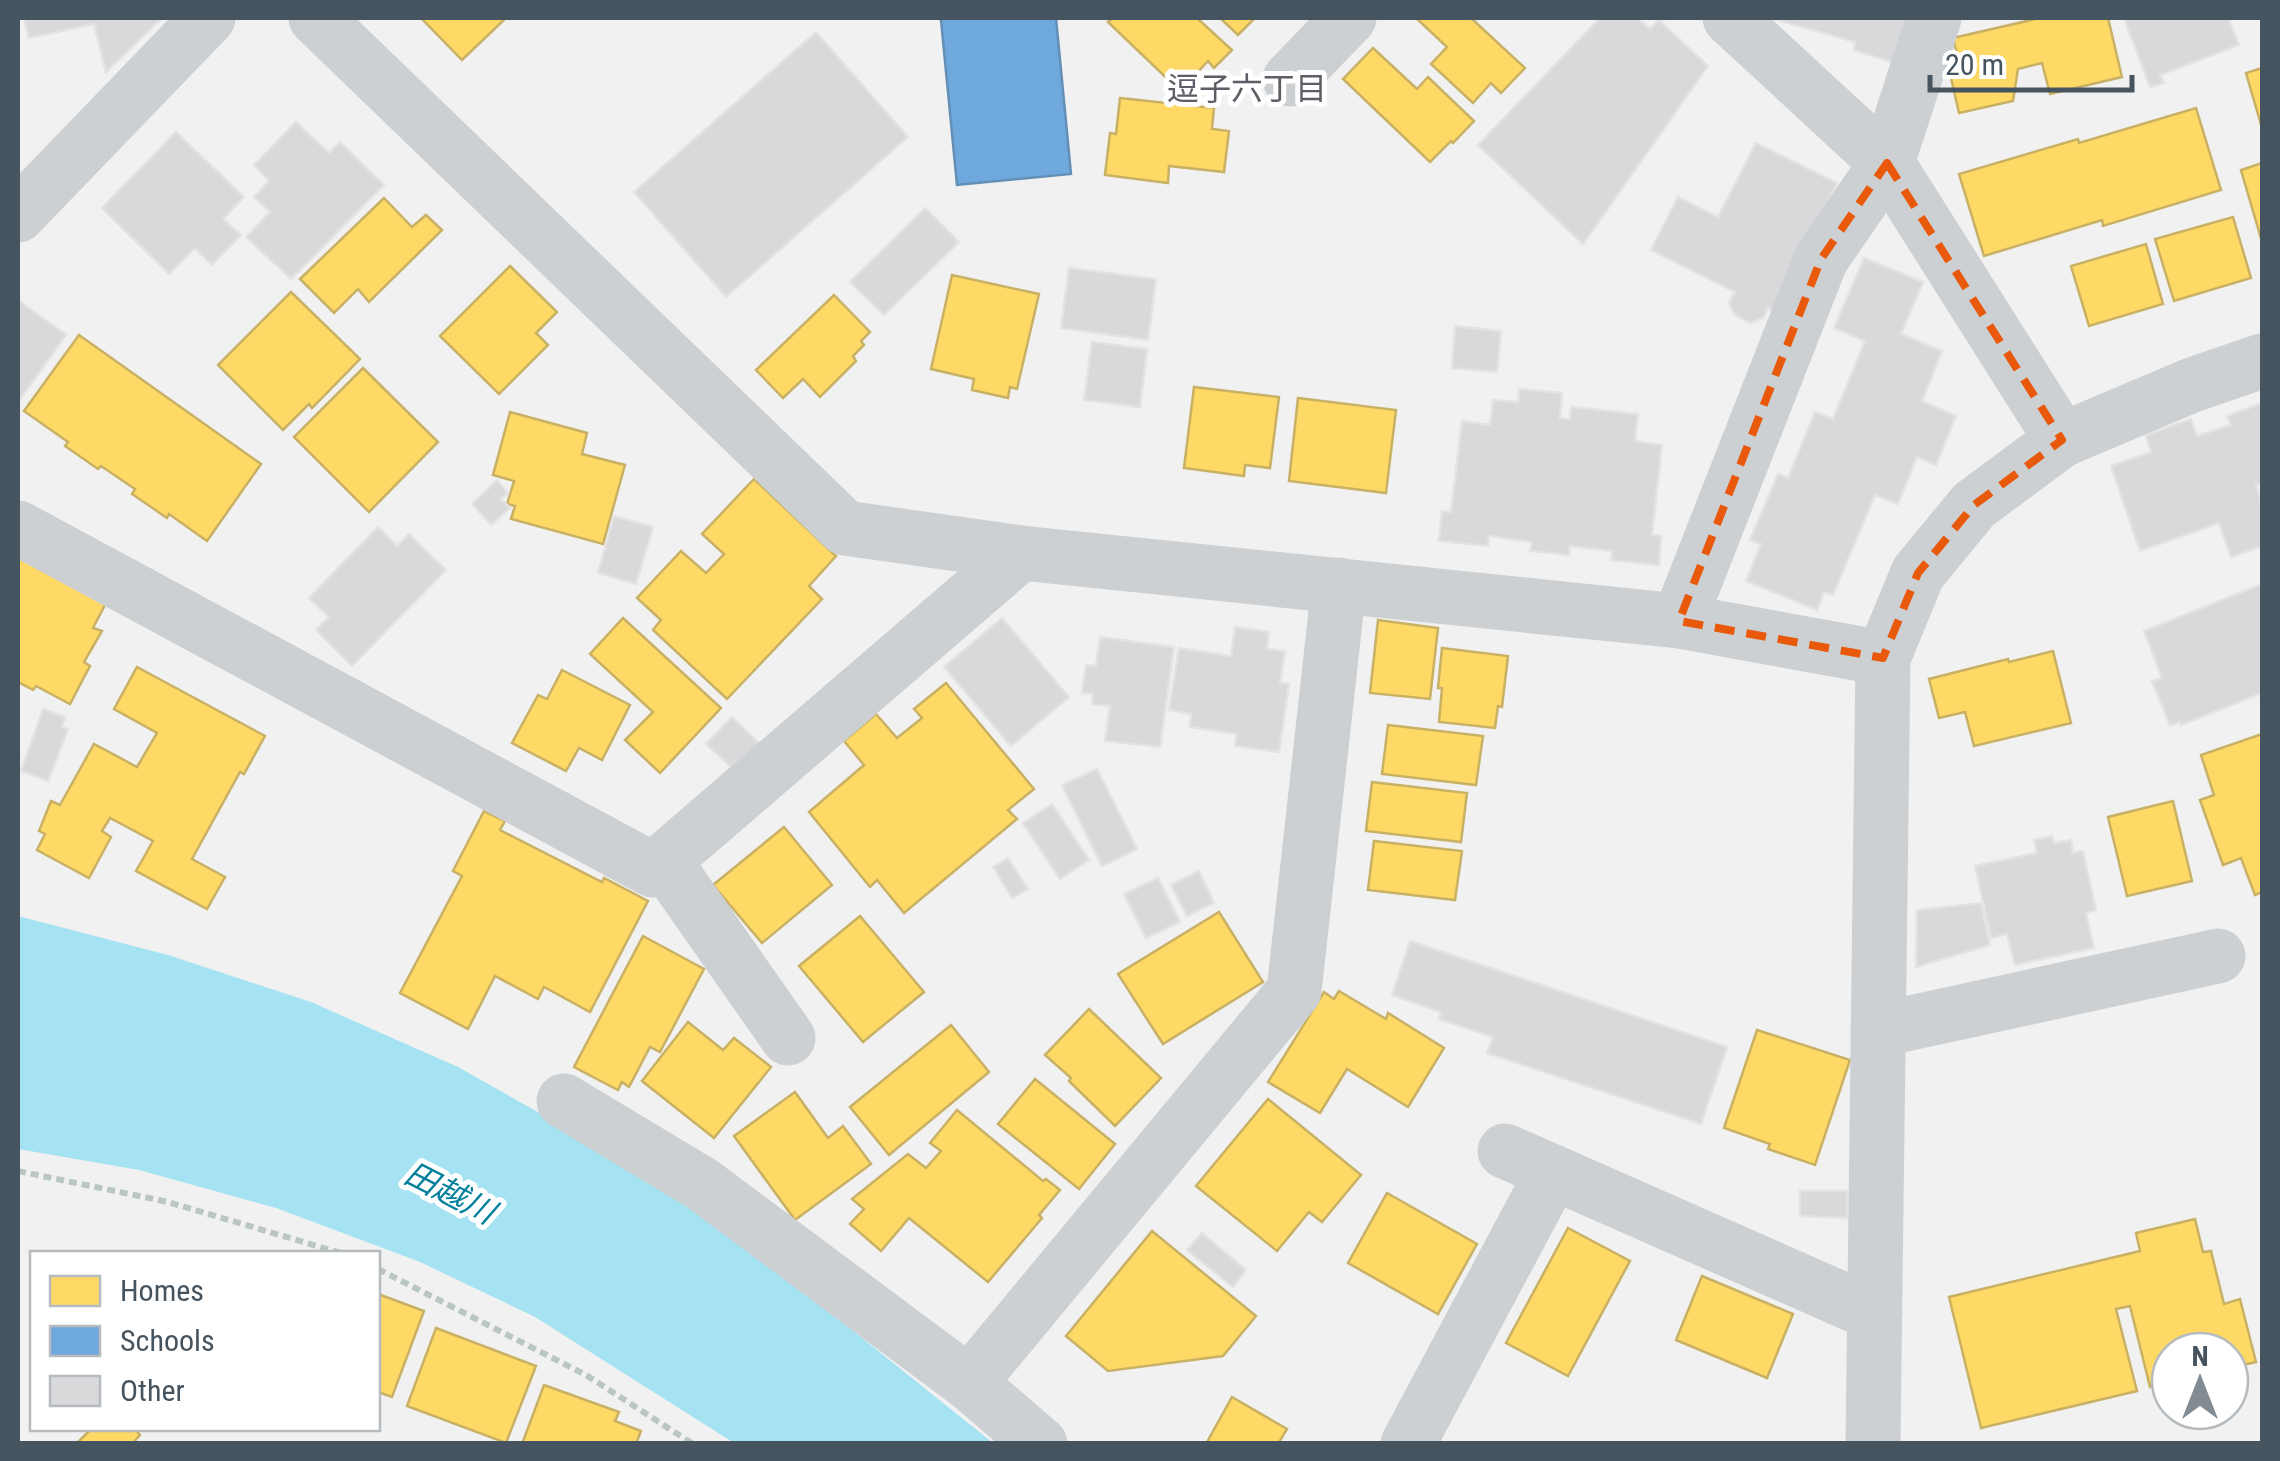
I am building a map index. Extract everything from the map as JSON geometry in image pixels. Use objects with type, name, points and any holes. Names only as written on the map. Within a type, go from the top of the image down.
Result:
[{"type":"street","points":[[18,215],[208,18]]},
{"type":"street","points":[[316,18],[845,528],[1021,553],[1679,621],[1883,658]]},
{"type":"street","points":[[1290,79],[1349,18]]},
{"type":"street","points":[[1730,18],[1886,163],[2062,440]]},
{"type":"street","points":[[1679,621],[1820,259],[1886,163],[1934,18]]},
{"type":"street","points":[[1873,1444],[1883,658],[1918,573],[1974,505],[2062,440],[2192,386],[2262,362]]},
{"type":"street","points":[[18,528],[653,870],[1021,553]]},
{"type":"street","points":[[969,1383],[1294,991],[1339,585]]},
{"type":"street","points":[[664,861],[788,1038]]},
{"type":"street","points":[[1878,1030],[2218,956]]},
{"type":"street","points":[[564,1102],[702,1184],[969,1383],[1040,1444]]},
{"type":"street","points":[[1408,1444],[1529,1161],[1875,1314]]},
{"type":"path","points":[[18,1170],[168,1202],[334,1251]]},
{"type":"path","points":[[380,1270],[586,1375],[692,1444]]},
{"type":"highlighted area","points":[[1887,163],[2062,440],[1974,505],[1918,573],[1883,658],[1679,621],[1821,259]]},
{"type":"water","name":"田越川","points":[[18,916],[168,955],[311,1002],[458,1067],[582,1137],[750,1248],[993,1443],[734,1443],[535,1317],[420,1262],[276,1208],[139,1170],[18,1149]]},
{"type":"building: Homes","points":[[421,18],[506,18],[462,60]]},
{"type":"building: Homes","points":[[1113,18],[1197,18],[1232,50],[1214,68],[1208,61],[1180,91],[1108,22]]},
{"type":"building: Homes","points":[[1220,18],[1255,18],[1238,35]]},
{"type":"building: Homes","points":[[1416,18],[1471,18],[1525,68],[1501,93],[1491,83],[1473,103],[1431,64],[1447,47]]},
{"type":"building: Homes","points":[[2040,18],[2108,18],[2122,77],[2050,94],[2042,63],[2018,69],[2013,101],[1959,113],[1951,78],[1962,75],[1953,38]]},
{"type":"building: Homes","points":[[1373,48],[1417,89],[1428,77],[1474,121],[1430,162],[1343,79]]},
{"type":"building: Homes","points":[[2262,68],[2262,128],[2246,73]]},
{"type":"building: Homes","points":[[1120,98],[1214,108],[1212,129],[1229,131],[1224,172],[1169,166],[1168,183],[1105,175],[1110,133],[1116,134]]},
{"type":"building: Homes","points":[[2196,108],[2221,190],[2103,226],[2102,220],[1984,256],[1959,174]]},
{"type":"building: Homes","points":[[2262,163],[2262,242],[2241,170]]},
{"type":"building: Homes","points":[[384,198],[412,227],[426,215],[442,230],[369,302],[358,289],[334,313],[300,279]]},
{"type":"building: Homes","points":[[2233,217],[2251,278],[2174,301],[2155,239]]},
{"type":"building: Homes","points":[[2146,244],[2163,304],[2089,326],[2071,266]]},
{"type":"building: Homes","points":[[510,266],[557,312],[536,333],[548,345],[499,394],[440,336]]},
{"type":"building: Homes","points":[[952,275],[1039,294],[1017,389],[1010,387],[1008,398],[972,390],[974,379],[931,369]]},
{"type":"building: Homes","points":[[291,292],[360,359],[312,408],[309,404],[283,430],[218,365]]},
{"type":"building: Homes","points":[[834,295],[870,332],[861,341],[864,345],[853,356],[856,361],[820,397],[803,379],[783,398],[756,370]]},
{"type":"building: Homes","points":[[79,335],[261,464],[207,541],[132,494],[135,489],[65,446],[68,442],[24,411]]},
{"type":"building: Homes","points":[[363,368],[438,442],[369,512],[294,437]]},
{"type":"building: Homes","points":[[1194,387],[1279,397],[1270,468],[1245,465],[1244,476],[1184,468]]},
{"type":"building: Homes","points":[[1298,398],[1396,410],[1386,493],[1289,481]]},
{"type":"building: Homes","points":[[510,412],[587,433],[582,454],[625,465],[603,544],[511,519],[515,506],[507,504],[514,481],[493,475]]},
{"type":"building: Homes","points":[[754,479],[836,556],[809,586],[822,599],[727,699],[653,630],[661,620],[637,598],[681,551],[706,573],[724,554],[702,534]]},
{"type":"building: Homes","points":[[18,558],[106,603],[93,628],[102,631],[84,662],[90,666],[70,704],[36,686],[33,690],[18,682]]},
{"type":"building: Homes","points":[[623,618],[721,708],[660,773],[625,740],[653,712],[590,654]]},
{"type":"building: Homes","points":[[1378,620],[1438,628],[1430,699],[1370,693]]},
{"type":"building: Homes","points":[[1442,648],[1508,656],[1502,707],[1498,706],[1495,728],[1439,722]]},
{"type":"building: Homes","points":[[2053,651],[2071,723],[1974,746],[1965,712],[1939,718],[1929,679]]},
{"type":"building: Homes","points":[[137,667],[265,736],[244,774],[240,772],[192,859],[225,877],[207,909],[136,871],[153,841],[110,818],[102,831],[111,837],[89,878],[37,850],[45,834],[39,831],[51,801],[60,805],[94,744],[137,767],[157,733],[114,709]]},
{"type":"building: Homes","points":[[562,670],[630,705],[602,760],[579,748],[566,771],[512,743],[538,695],[547,699]]},
{"type":"building: Homes","points":[[946,683],[1034,789],[1008,810],[1017,819],[904,913],[877,880],[870,887],[809,812],[864,765],[844,741],[876,714],[897,738],[922,718],[914,709]]},
{"type":"building: Homes","points":[[1388,725],[1483,736],[1476,785],[1382,774]]},
{"type":"building: Homes","points":[[2262,734],[2262,892],[2255,895],[2241,858],[2223,865],[2200,800],[2214,795],[2201,755]]},
{"type":"building: Homes","points":[[1372,782],[1467,793],[1461,842],[1366,831]]},
{"type":"building: Homes","points":[[2173,801],[2192,881],[2127,896],[2108,817]]},
{"type":"building: Homes","points":[[484,811],[505,821],[500,830],[648,901],[590,1012],[544,987],[538,999],[495,976],[468,1029],[400,993],[462,876],[453,871]]},
{"type":"building: Homes","points":[[784,827],[832,885],[762,943],[713,885]]},
{"type":"building: Homes","points":[[1374,841],[1462,851],[1455,900],[1368,890]]},
{"type":"building: Homes","points":[[1219,912],[1263,982],[1163,1044],[1118,974]]},
{"type":"building: Homes","points":[[860,916],[924,992],[863,1042],[799,966]]},
{"type":"building: Homes","points":[[643,936],[704,969],[660,1052],[650,1047],[629,1087],[622,1082],[618,1090],[574,1067]]},
{"type":"building: Homes","points":[[1339,991],[1386,1019],[1388,1013],[1444,1048],[1408,1107],[1347,1069],[1320,1113],[1268,1082],[1324,992],[1334,999]]},
{"type":"building: Homes","points":[[1089,1009],[1161,1078],[1115,1126],[1045,1055]]},
{"type":"building: Homes","points":[[688,1022],[723,1050],[734,1038],[771,1067],[714,1138],[642,1081]]},
{"type":"building: Homes","points":[[951,1025],[989,1072],[889,1155],[850,1107]]},
{"type":"building: Homes","points":[[1757,1030],[1850,1060],[1815,1165],[1724,1128]]},
{"type":"building: Homes","points":[[1035,1079],[1115,1144],[1079,1189],[998,1124]]},
{"type":"building: Homes","points":[[795,1092],[828,1138],[843,1126],[871,1164],[795,1220],[734,1136]]},
{"type":"building: Homes","points":[[1268,1099],[1361,1175],[1322,1222],[1309,1212],[1277,1251],[1196,1186]]},
{"type":"building: Homes","points":[[957,1110],[1043,1181],[1046,1179],[1060,1190],[1039,1215],[1042,1218],[988,1282],[909,1218],[881,1251],[850,1224],[864,1209],[852,1199],[908,1154],[926,1168],[941,1151],[930,1143]]},
{"type":"building: Homes","points":[[1387,1193],[1477,1244],[1438,1314],[1348,1263]]},
{"type":"building: Homes","points":[[2195,1219],[2203,1252],[2211,1251],[2224,1304],[2240,1299],[2248,1331],[2150,1331],[2150,1387],[2130,1306],[2116,1309],[2137,1391],[1981,1428],[1949,1297],[2140,1251],[2136,1233]]},
{"type":"building: Homes","points":[[1568,1228],[1630,1261],[1568,1376],[1506,1343]]},
{"type":"building: Homes","points":[[1152,1231],[1256,1316],[1223,1356],[1108,1371],[1066,1336]]},
{"type":"building: Homes","points":[[1702,1276],[1793,1314],[1767,1378],[1676,1340]]},
{"type":"building: Homes","points":[[380,1295],[424,1311],[392,1397],[380,1393]]},
{"type":"building: Homes","points":[[436,1328],[536,1366],[506,1443],[407,1406]]},
{"type":"building: Homes","points":[[2250,1338],[2256,1362],[2250,1363]]},
{"type":"building: Homes","points":[[544,1385],[619,1412],[615,1421],[641,1431],[636,1444],[522,1444]]},
{"type":"building: Homes","points":[[1232,1397],[1287,1429],[1278,1444],[1206,1444]]},
{"type":"building: Homes","points":[[89,1431],[137,1431],[140,1435],[132,1444],[76,1444]]},
{"type":"building: Schools","points":[[938,18],[1056,18],[1071,174],[957,185]]},
{"type":"building: Other","points":[[24,18],[161,19],[106,72],[94,24],[29,38]]},
{"type":"building: Other","points":[[1600,18],[1638,18],[1650,29],[1659,20],[1708,66],[1583,244],[1478,145]]},
{"type":"building: Other","points":[[1770,18],[1908,18],[1894,63],[1854,50],[1855,42]]},
{"type":"building: Other","points":[[2124,18],[2228,18],[2239,45],[2160,75],[2164,83],[2150,87]]},
{"type":"building: Other","points":[[816,32],[908,137],[726,297],[634,192]]},
{"type":"building: Other","points":[[296,122],[329,153],[340,142],[384,185],[291,279],[246,237],[270,212],[254,197],[269,181],[254,165]]},
{"type":"building: Other","points":[[176,132],[244,197],[223,219],[241,235],[212,265],[195,248],[169,274],[102,208]]},
{"type":"building: Other","points":[[1756,143],[1837,183],[1773,311],[1768,308],[1763,318],[1750,323],[1734,314],[1729,302],[1735,292],[1651,250],[1678,197],[1718,217]]},
{"type":"building: Other","points":[[925,208],[959,242],[884,315],[850,282]]},
{"type":"building: Other","points":[[1864,258],[1923,282],[1901,334],[1942,351],[1922,401],[1956,416],[1936,465],[1917,457],[1898,504],[1875,495],[1833,595],[1824,592],[1817,610],[1746,581],[1761,544],[1750,540],[1778,474],[1788,478],[1815,412],[1833,419],[1865,341],[1834,328]]},
{"type":"building: Other","points":[[1069,268],[1156,279],[1148,340],[1061,328]]},
{"type":"building: Other","points":[[18,300],[66,335],[18,402]]},
{"type":"building: Other","points":[[1455,326],[1501,331],[1497,372],[1452,368]]},
{"type":"building: Other","points":[[1092,342],[1147,349],[1140,407],[1084,400]]},
{"type":"building: Other","points":[[1519,389],[1562,393],[1560,418],[1570,419],[1571,407],[1638,414],[1635,441],[1662,445],[1652,535],[1661,536],[1659,565],[1611,560],[1612,551],[1570,546],[1569,555],[1530,551],[1532,542],[1489,536],[1488,546],[1439,541],[1442,511],[1451,512],[1462,421],[1490,425],[1493,400],[1518,402]]},
{"type":"building: Other","points":[[2262,403],[2262,482],[2256,485],[2262,504],[2262,546],[2231,557],[2219,523],[2140,551],[2111,466],[2151,452],[2146,435],[2191,419],[2197,436],[2231,425],[2227,416]]},
{"type":"building: Other","points":[[497,480],[508,493],[501,499],[510,508],[491,525],[472,504]]},
{"type":"building: Other","points":[[614,516],[653,527],[636,584],[598,573]]},
{"type":"building: Other","points":[[378,527],[397,546],[409,534],[446,570],[352,666],[316,630],[329,617],[309,598]]},
{"type":"building: Other","points":[[2262,584],[2262,693],[2181,725],[2170,725],[2152,681],[2162,678],[2144,631]]},
{"type":"building: Other","points":[[1002,618],[1069,697],[1011,746],[944,667]]},
{"type":"building: Other","points":[[1235,627],[1269,632],[1267,649],[1285,651],[1280,683],[1289,684],[1279,752],[1235,746],[1237,734],[1190,727],[1191,714],[1169,710],[1179,648],[1231,656]]},
{"type":"building: Other","points":[[1100,637],[1174,647],[1160,747],[1105,741],[1110,706],[1092,704],[1093,694],[1082,693],[1086,665],[1096,666]]},
{"type":"building: Other","points":[[43,709],[65,717],[62,727],[68,729],[48,781],[21,771]]},
{"type":"building: Other","points":[[732,717],[760,744],[731,767],[706,744]]},
{"type":"building: Other","points":[[1097,769],[1137,849],[1102,866],[1062,785]]},
{"type":"building: Other","points":[[1052,804],[1089,860],[1060,879],[1023,823]]},
{"type":"building: Other","points":[[2052,836],[2054,843],[2071,840],[2073,853],[2083,851],[2096,910],[2086,913],[2094,948],[2015,965],[2007,934],[1991,938],[1975,866],[2037,853],[2034,840]]},
{"type":"building: Other","points":[[1008,858],[1028,889],[1012,898],[993,867]]},
{"type":"building: Other","points":[[1199,871],[1214,903],[1187,916],[1171,885]]},
{"type":"building: Other","points":[[1158,878],[1180,922],[1146,938],[1124,894]]},
{"type":"building: Other","points":[[1981,903],[1990,945],[1916,967],[1917,910]]},
{"type":"building: Other","points":[[1410,941],[1727,1047],[1701,1124],[1487,1053],[1493,1037],[1439,1019],[1441,1012],[1392,995]]},
{"type":"building: Other","points":[[1800,1191],[1847,1191],[1847,1218],[1800,1216]]},
{"type":"building: Other","points":[[1202,1233],[1246,1270],[1233,1287],[1187,1250]]},
{"type":"district","name":"逗子六丁目","points":[[1247,89]]}]
